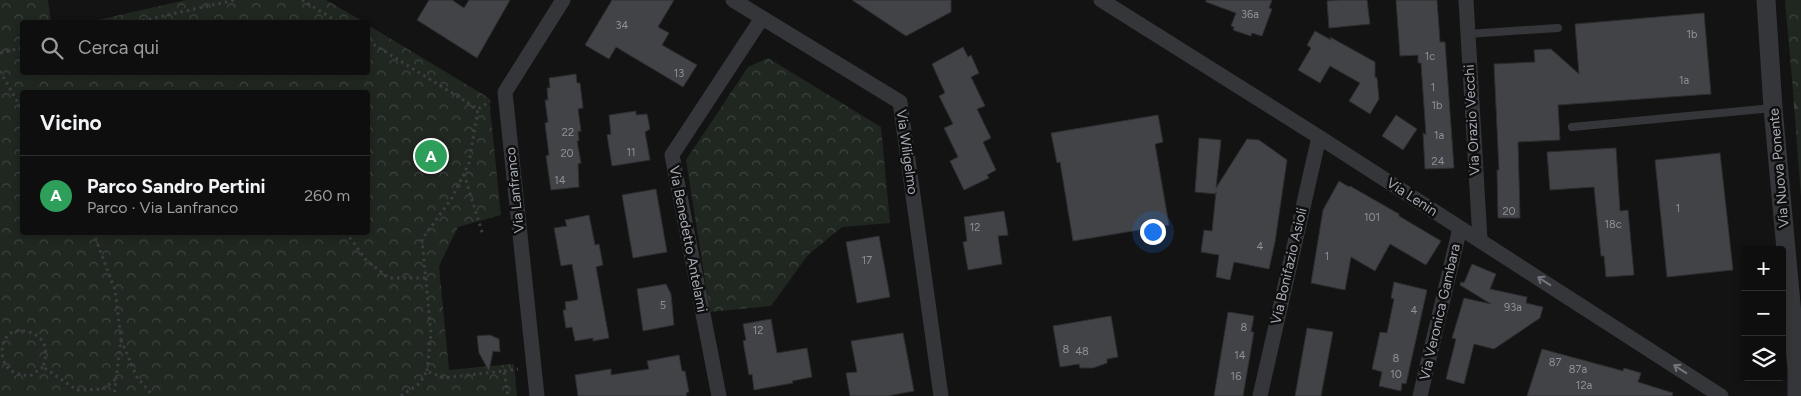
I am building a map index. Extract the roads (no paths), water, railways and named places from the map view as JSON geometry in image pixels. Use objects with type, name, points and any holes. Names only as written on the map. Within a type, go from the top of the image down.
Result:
[{"type":"street","name":"Via Lanfranco","points":[[537,396],[505,92],[563,0]]},
{"type":"street","name":"Via Wiligelmo","points":[[732,0],[900,102],[941,396]]},
{"type":"street","name":"Via Lenin","points":[[1101,0],[1319,137],[1721,396]]},
{"type":"street","name":"Via Orazio Vecchi","points":[[1466,0],[1480,240]]},
{"type":"street","name":"Via Nuova Ponente","points":[[1766,0],[1774,108],[1799,369],[1797,396]]},
{"type":"street","name":"Via Benedetto Antelami","points":[[719,396],[672,154],[762,18]]},
{"type":"street","name":"Via Bonifazio Asioli","points":[[1260,396],[1319,137]]},
{"type":"street","name":"Via Veronica Gambara","points":[[1420,396],[1460,228]]},
{"type":"lane","points":[[1467,34],[1558,28]]},
{"type":"lane","points":[[1572,127],[1774,108]]},
{"type":"place","name":"Parco Sandro Pertini","points":[[431,156]]}]
